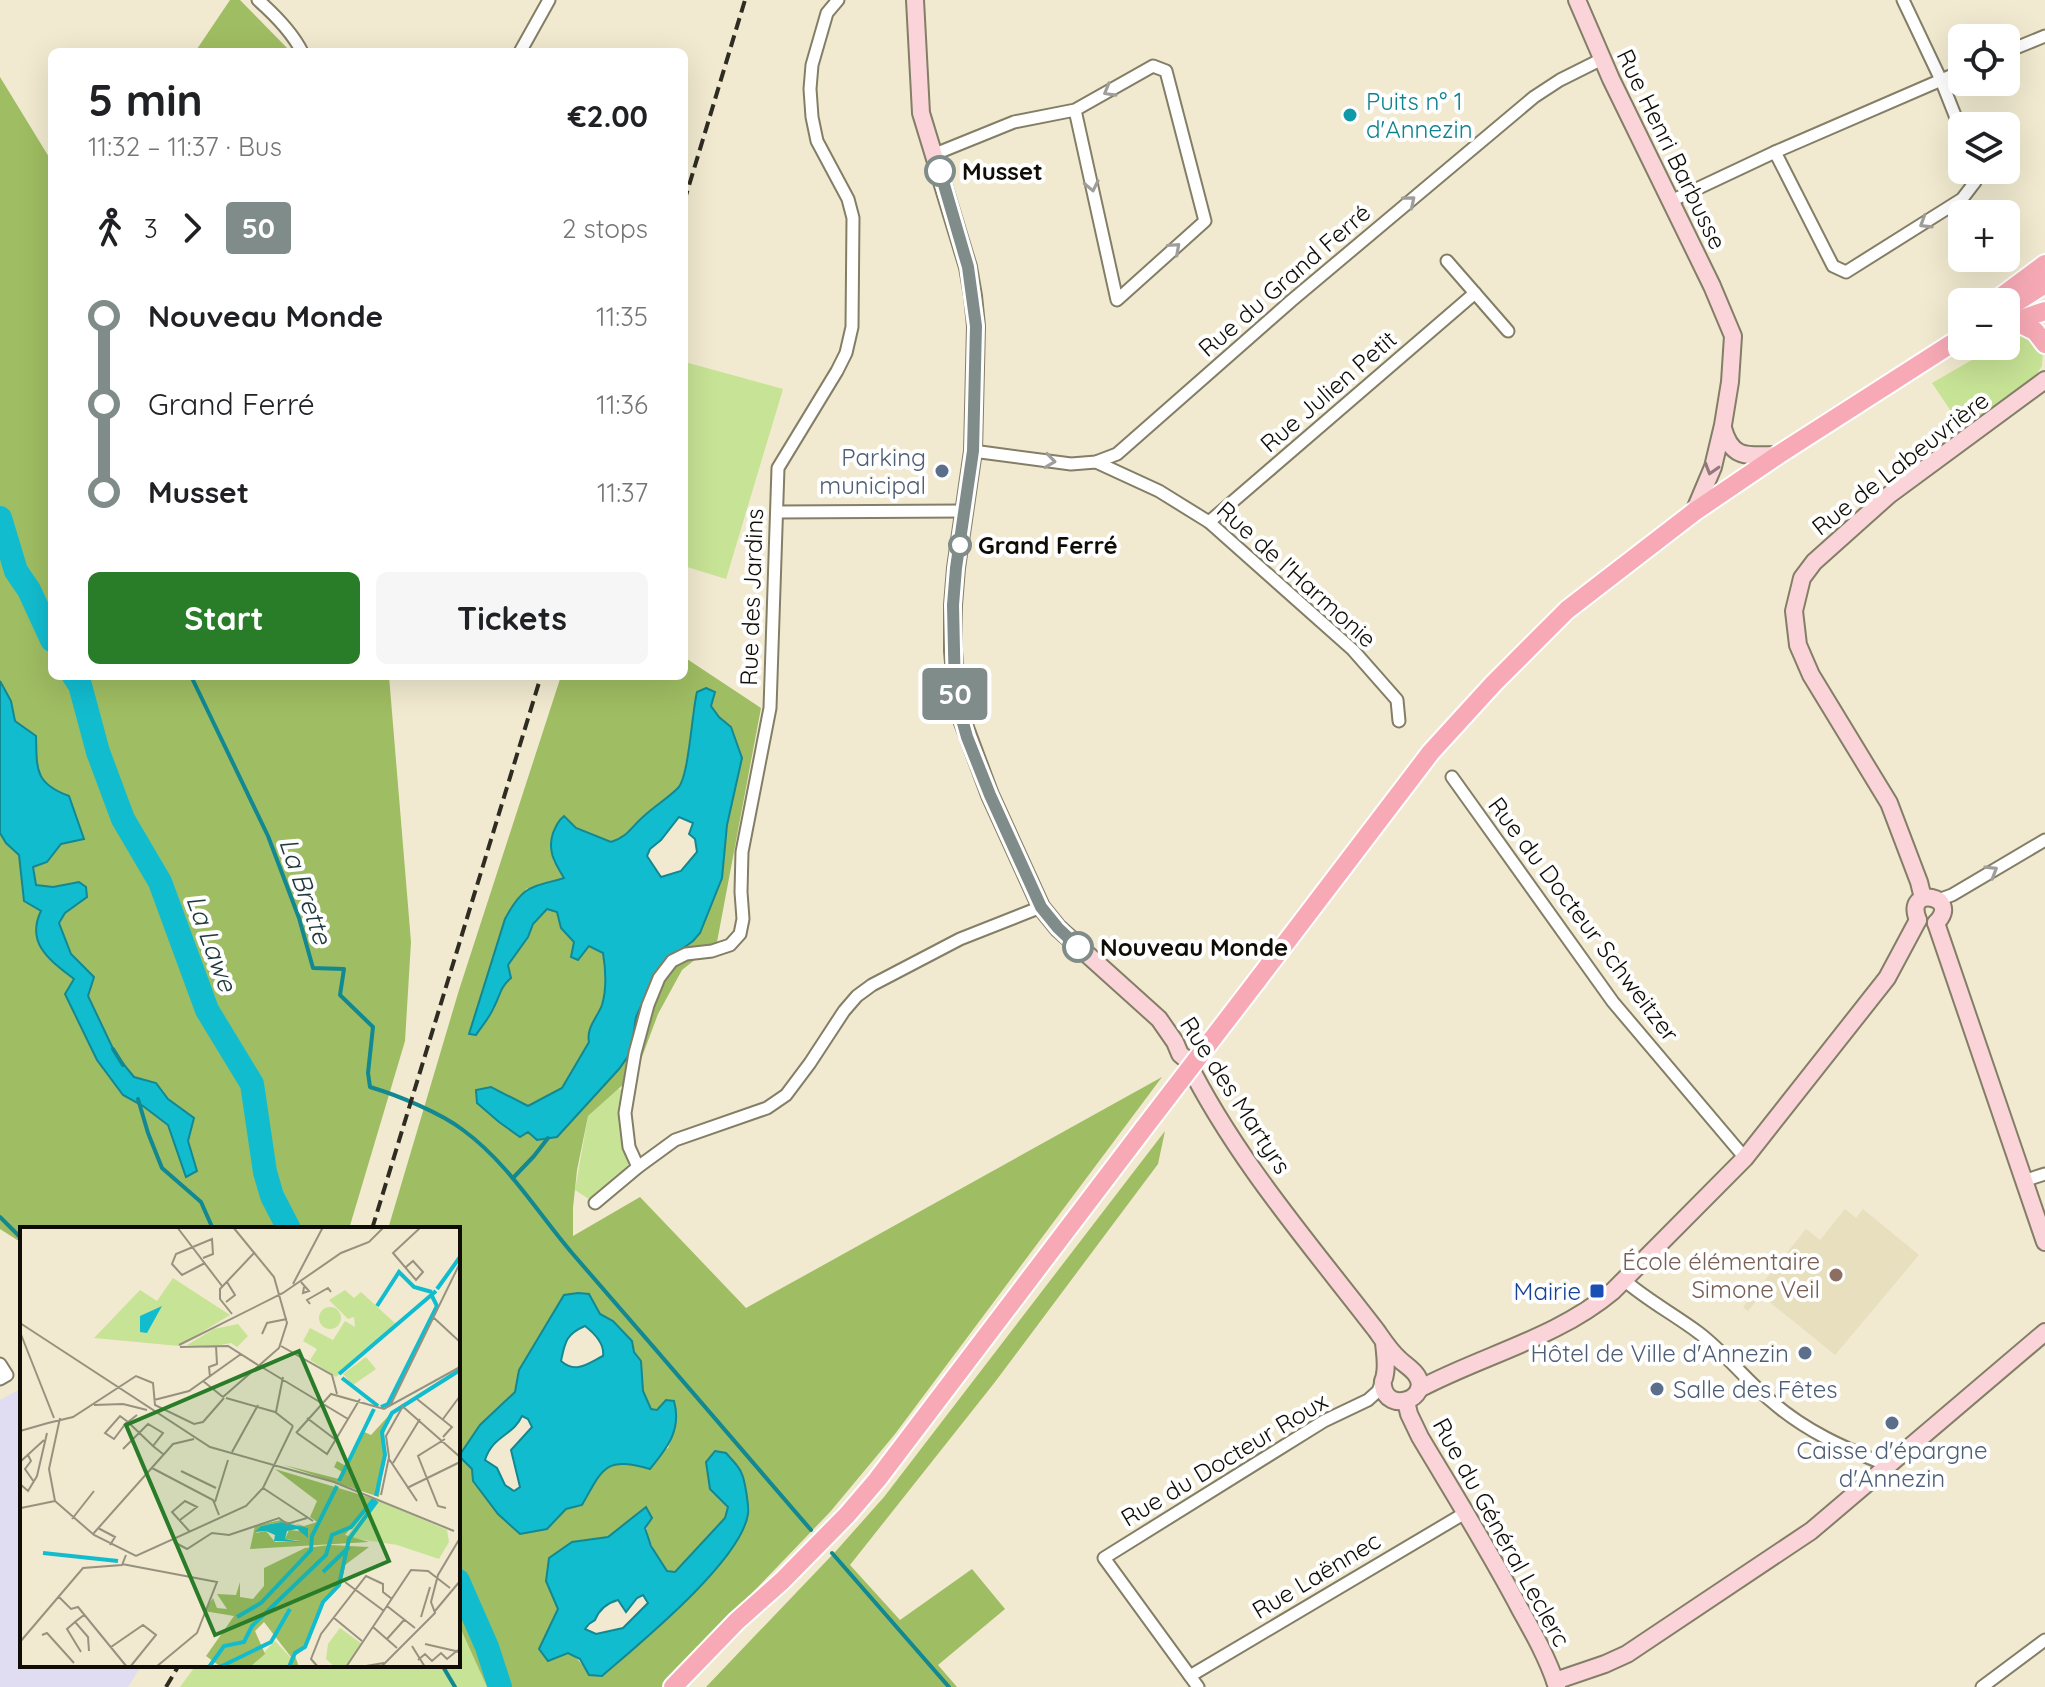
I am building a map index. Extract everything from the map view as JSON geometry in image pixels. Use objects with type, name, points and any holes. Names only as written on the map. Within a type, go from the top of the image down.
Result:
[{"type":"main road","points":[[2013,288],[2045,264]]},
{"type":"main road","points":[[2020,308],[2045,284]]},
{"type":"main road","points":[[2020,316],[2045,311]]},
{"type":"main road","points":[[2020,324],[2035,331],[2045,344]]},
{"type":"main road","points":[[673,1687],[737,1621],[782,1581],[877,1480],[1431,752],[1494,683],[1567,610],[1694,512],[1948,346]]},
{"type":"main road","points":[[689,1687],[745,1627],[782,1581]]},
{"type":"street","points":[[258,0],[272,12],[300,48]]},
{"type":"street","points":[[522,48],[549,0]]},
{"type":"street","points":[[824,0],[827,13]]},
{"type":"street","name":"Rue des Jardins","points":[[638,1167],[629,1147],[625,1113],[635,1053],[659,978],[672,961],[686,954],[730,945],[740,934],[743,919],[742,852],[770,708],[778,468],[842,362],[852,327],[853,218],[848,199],[817,141],[810,89],[812,65],[827,13],[838,0]]},
{"type":"street","name":"Rue des Martyrs","points":[[915,0],[921,113],[968,267],[976,326],[973,451],[953,605],[958,709],[990,795],[1041,907],[1058,928],[1159,1019],[1186,1059],[1218,1117],[1270,1193],[1384,1343]]},
{"type":"street","name":"Rue Henri Barbusse","points":[[1577,0],[1733,336],[1723,425],[1713,467],[1694,512]]},
{"type":"street","points":[[1903,0],[1954,112]]},
{"type":"street","points":[[2020,46],[2045,36]]},
{"type":"street","name":"Rue du Grand Ferré","points":[[973,451],[1071,464],[1096,462],[1117,454],[1291,301],[1534,97],[1602,59]]},
{"type":"street","points":[[935,154],[1014,122],[1075,110],[1153,66],[1166,71],[1205,221],[1117,300],[1075,110]]},
{"type":"street","points":[[1671,201],[1948,77]]},
{"type":"street","points":[[1775,152],[1833,266],[1846,272],[1962,199],[1973,184]]},
{"type":"street","points":[[1447,261],[1508,331]]},
{"type":"street","name":"Rue Julien Petit","points":[[1209,522],[1475,293]]},
{"type":"street","name":"Rue de Labeuvrière","points":[[1930,899],[1919,882],[1889,803],[1811,675],[1798,645],[1794,611],[1802,578],[1814,562],[1889,495],[2045,380]]},
{"type":"street","points":[[1723,425],[1731,449],[1748,455],[1778,455]]},
{"type":"street","name":"Rue de l'Harmonie","points":[[1096,462],[1159,491],[1209,522],[1353,650],[1397,700],[1399,721]]},
{"type":"street","points":[[777,512],[965,511]]},
{"type":"street","name":"Rue du Docteur Schweitzer","points":[[1452,777],[1613,1002],[1745,1158]]},
{"type":"street","points":[[1930,899],[1942,905],[1943,912],[1936,923],[1926,925],[1918,920],[1916,905],[1930,899],[1952,895],[2045,840]]},
{"type":"street","points":[[595,1203],[675,1140],[767,1108],[786,1095],[844,1011],[872,985],[960,939],[1041,907]]},
{"type":"street","points":[[1384,1343],[1384,1391],[1399,1400],[1411,1399],[1419,1389],[1449,1373],[1559,1326],[1601,1301],[1745,1158],[1887,978],[1918,920]]},
{"type":"street","points":[[1936,923],[2045,1242]]},
{"type":"street","points":[[2023,1181],[2045,1174]]},
{"type":"street","points":[[1624,1280],[1700,1334],[1770,1401],[1806,1428],[1887,1465]]},
{"type":"street","points":[[1554,1685],[1627,1654],[1811,1531],[2045,1332]]},
{"type":"street","points":[[1384,1343],[1420,1382],[1419,1389]]},
{"type":"street","points":[[0,1364],[7,1375],[0,1379]]},
{"type":"street","points":[[1384,1377],[1395,1366],[1432,1374],[1449,1373]]},
{"type":"street","name":"Rue du Docteur Roux","points":[[1190,1676],[1104,1558],[1324,1421],[1368,1400],[1378,1391],[1384,1377]]},
{"type":"street","name":"Rue du Docteur Roux","points":[[1368,1400],[1399,1400]]},
{"type":"street","name":"Rue du Général Leclerc","points":[[1399,1400],[1518,1604],[1550,1666],[1554,1685]]},
{"type":"street","name":"Rue Laënnec","points":[[1190,1676],[1465,1513]]},
{"type":"street","points":[[1982,1687],[2045,1640]]},
{"type":"street","points":[[1190,1676],[1198,1687]]},
{"type":"shaded area","name":"École élémentaire Simone Veil","points":[[1845,1209],[1856,1218],[1863,1209],[1919,1255],[1835,1355],[1761,1295],[1748,1311],[1743,1307],[1806,1229],[1820,1240]]},
{"type":"shaded area","points":[[20,1389],[20,1667],[141,1667],[128,1687],[0,1687],[0,1400]]},
{"type":"green space","points":[[230,0],[240,0],[287,48],[198,48]]},
{"type":"green space","points":[[0,77],[48,155],[48,680],[389,680],[411,942],[405,1041],[350,1227],[20,1227],[20,1242],[0,1229]]},
{"type":"green space","points":[[2020,336],[2033,337],[2043,349],[2042,366],[2031,382],[1965,432],[1932,383],[1972,360],[2020,360]]},
{"type":"green space","points":[[688,363],[783,389],[726,579],[688,567]]},
{"type":"green space","points":[[688,660],[761,708],[717,942],[682,970],[658,1014],[636,1073],[588,1116],[577,1170],[573,1236],[640,1197],[746,1308],[1162,1077],[895,1434],[830,1512],[662,1687],[487,1687],[460,1627],[460,1227],[389,1227],[459,990],[560,680],[688,680]],"holes":[[[711,706],[731,727],[740,750],[727,825],[722,878],[656,973],[636,1017],[631,1052],[619,1069],[557,1137],[537,1140],[491,1087],[528,1106],[563,1088],[590,1042],[591,1028],[604,999],[605,972],[603,953],[573,940],[564,931],[557,912],[547,909],[533,924],[508,966],[504,984],[497,996],[526,889],[565,878],[553,860],[564,816],[576,828],[611,842],[623,838],[639,820],[681,786],[692,735],[693,709]],[[589,1294],[600,1314],[613,1321],[641,1361],[643,1391],[652,1409],[676,1408],[675,1429],[668,1448],[607,1468],[597,1478],[582,1505],[567,1509],[546,1529],[519,1534],[498,1514],[474,1481],[472,1468],[480,1425],[515,1392],[519,1370],[546,1324]],[[726,1453],[743,1474],[749,1513],[715,1571],[657,1629],[602,1676],[589,1675],[574,1656],[539,1649],[558,1609],[572,1542],[608,1537],[645,1507],[646,1526],[653,1547],[667,1571],[675,1572],[725,1518],[728,1507],[710,1489]]]},
{"type":"green space","points":[[618,1089],[629,1092],[628,1175],[595,1203],[575,1190],[588,1116]]},
{"type":"green space","points":[[1165,1131],[1158,1164],[995,1382],[850,1565],[900,1620],[972,1569],[1005,1609],[938,1665],[957,1687],[706,1687],[884,1497]]},
{"type":"green space","points":[[460,1627],[487,1687],[180,1687],[195,1667],[460,1667]]},
{"type":"water","points":[[0,681],[11,701],[15,721],[36,736],[38,766],[43,780],[69,796],[84,839],[61,844],[47,862],[33,867],[36,885],[53,887],[79,882],[86,887],[87,897],[65,913],[59,923],[71,954],[94,977],[88,996],[116,1055],[134,1077],[156,1083],[168,1099],[194,1118],[188,1141],[197,1171],[186,1177],[168,1125],[123,1095],[97,1060],[65,994],[74,979],[49,958],[38,942],[36,933],[41,911],[24,901],[19,855],[0,833]]},
{"type":"water","points":[[706,688],[715,692],[711,706],[731,727],[742,758],[727,825],[722,878],[700,933],[656,973],[636,1017],[631,1052],[619,1069],[557,1137],[537,1140],[528,1132],[520,1137],[477,1103],[476,1090],[491,1087],[528,1106],[562,1088],[589,1042],[590,1028],[604,999],[605,973],[603,953],[589,946],[578,960],[571,957],[574,942],[561,928],[557,912],[547,909],[533,924],[528,937],[508,965],[511,978],[502,988],[488,1018],[476,1035],[469,1034],[505,919],[517,900],[528,890],[564,878],[551,851],[551,839],[564,816],[576,828],[611,842],[626,834],[678,788],[688,758],[697,692]],"holes":[[[679,817],[693,823],[689,834],[695,839],[697,852],[681,871],[661,877],[647,856],[650,849]]]},
{"type":"water","points":[[589,1294],[600,1314],[613,1321],[632,1341],[634,1352],[641,1361],[643,1391],[651,1409],[657,1410],[666,1400],[674,1401],[676,1421],[667,1446],[650,1469],[623,1464],[607,1468],[582,1505],[566,1509],[547,1529],[520,1534],[498,1514],[473,1481],[472,1469],[461,1458],[461,1453],[480,1425],[515,1392],[519,1370],[564,1295]],"holes":[[[585,1326],[601,1343],[603,1356],[582,1366],[566,1365],[561,1361],[567,1339]],[[522,1416],[528,1419],[532,1427],[511,1450],[520,1487],[514,1491],[505,1485],[497,1468],[485,1460],[493,1445],[514,1428]]]},
{"type":"water","points":[[715,1451],[726,1453],[738,1467],[744,1481],[748,1514],[741,1533],[727,1555],[686,1601],[602,1676],[589,1675],[580,1659],[568,1653],[548,1661],[539,1649],[558,1609],[546,1581],[549,1558],[572,1542],[608,1537],[646,1507],[652,1518],[645,1528],[651,1546],[667,1571],[675,1572],[725,1518],[728,1507],[710,1489],[706,1462]],"holes":[[[643,1595],[648,1603],[623,1628],[596,1634],[585,1629],[604,1607],[614,1601],[618,1600],[626,1612]]]},
{"type":"waterway","name":"La Lawe","points":[[0,518],[16,571],[29,590],[48,631]]},
{"type":"waterway","name":"La Lawe","points":[[77,680],[98,752],[123,819],[160,882],[207,1010],[252,1084],[265,1172],[272,1196],[288,1227]]},
{"type":"waterway","name":"La Brette","points":[[193,680],[268,836],[299,918],[313,968],[344,969],[340,995],[373,1027],[368,1073],[370,1087],[443,1117],[494,1157],[572,1253],[811,1530]]},
{"type":"waterway","points":[[113,1049],[123,1065]]},
{"type":"waterway","points":[[138,1099],[162,1168],[201,1202],[212,1227]]},
{"type":"waterway","points":[[513,1178],[548,1138]]},
{"type":"waterway","points":[[0,1217],[20,1237]]},
{"type":"waterway","points":[[832,1553],[949,1687]]},
{"type":"waterway","name":"La Lawe","points":[[460,1586],[487,1647],[500,1687]]},
{"type":"waterway","points":[[443,1667],[455,1687]]},
{"type":"railway","points":[[688,189],[745,0]]},
{"type":"railway","points":[[373,1227],[540,680]]},
{"type":"railway","points":[[166,1687],[178,1667]]},
{"type":"bus line","name":"50","points":[[940,171],[968,267],[976,326],[973,451],[953,605],[955,695],[967,737],[990,795],[1041,907],[1078,947]]},
{"type":"place","name":"Puits n° 1 d'Annezin","points":[[1350,115]]},
{"type":"place","name":"Musset","points":[[940,171]]},
{"type":"place","name":"Parking municipal","points":[[942,471]]},
{"type":"place","name":"Grand Ferré","points":[[960,545]]},
{"type":"place","name":"Nouveau Monde","points":[[1078,947]]},
{"type":"place","name":"École élémentaire Simone Veil","points":[[1836,1275]]},
{"type":"place","name":"Mairie","points":[[1597,1291]]},
{"type":"place","name":"Hôtel de Ville d'Annezin","points":[[1805,1353]]},
{"type":"place","name":"Salle des Fêtes","points":[[1657,1389]]},
{"type":"place","name":"Caisse d'épargne d'Annezin","points":[[1892,1423]]}]
